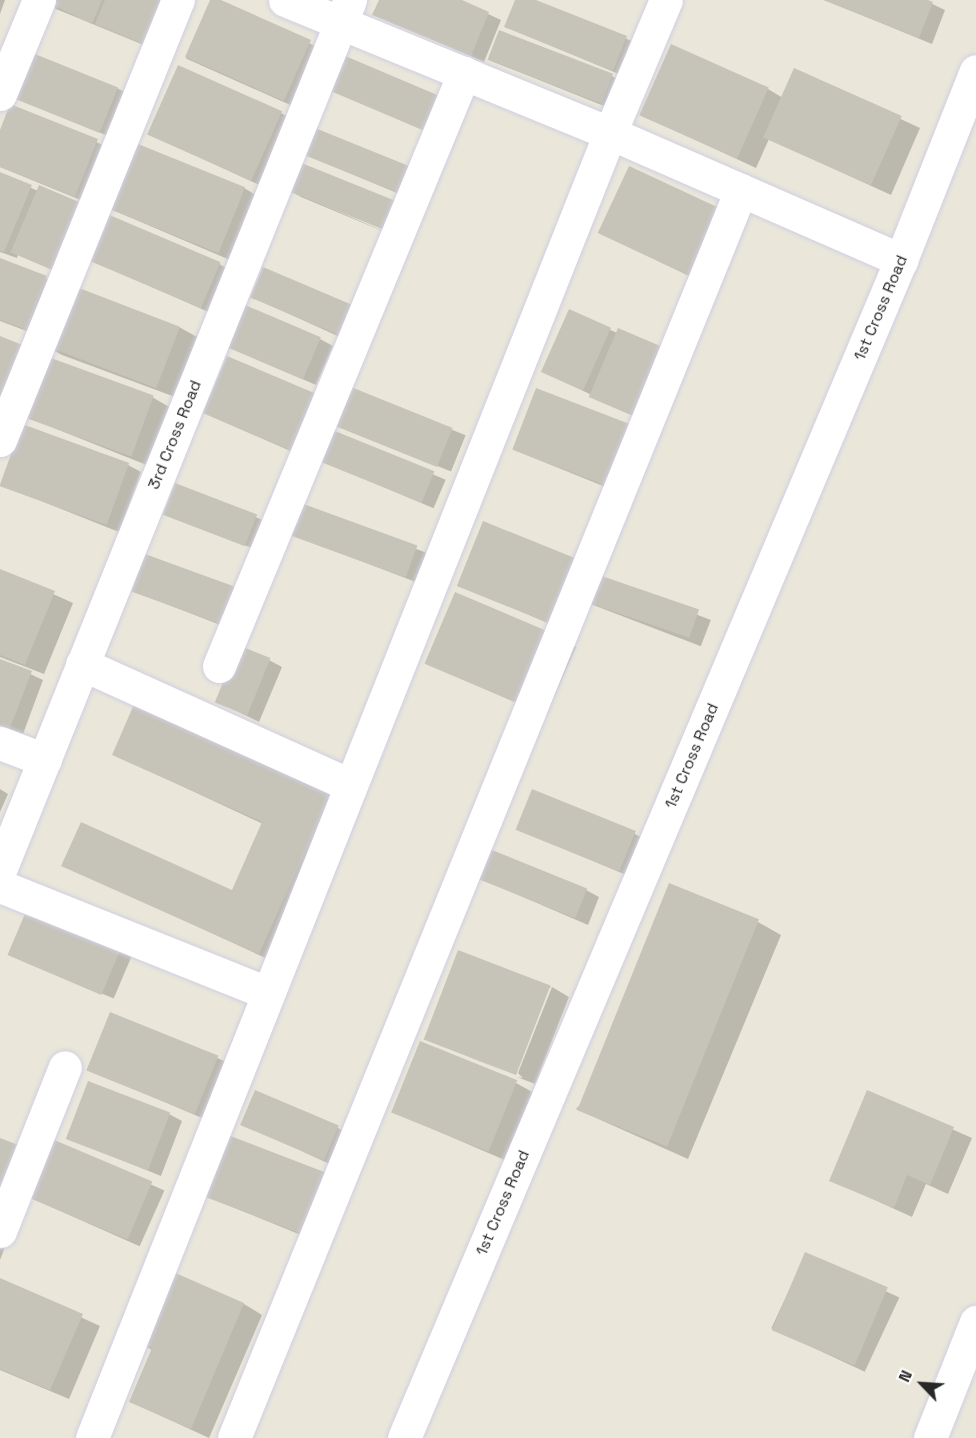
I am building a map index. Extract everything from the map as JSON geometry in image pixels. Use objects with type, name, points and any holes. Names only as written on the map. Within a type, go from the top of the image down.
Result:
[{"type":"street","points":[[0,94],[39,0]]},
{"type":"street","points":[[0,440],[178,0]]},
{"type":"street","points":[[285,0],[345,12],[464,73],[610,133],[901,260]]},
{"type":"street","points":[[92,1438],[610,133],[666,0]]},
{"type":"street","name":"3rd Cross Road","points":[[0,870],[345,12]]},
{"type":"street","name":"1st Cross Road","points":[[405,1438],[901,260],[976,72]]},
{"type":"street","points":[[219,666],[464,73]]},
{"type":"street","points":[[234,1438],[741,190]]},
{"type":"street","points":[[82,664],[350,785]]},
{"type":"street","points":[[0,743],[45,760]]},
{"type":"street","points":[[0,886],[268,993]]},
{"type":"street","points":[[0,1232],[65,1067]]},
{"type":"street","points":[[930,1438],[976,1322]]},
{"type":"building","points":[[42,0],[102,0],[92,24]]},
{"type":"building","points":[[105,0],[175,0],[155,49],[95,24]]},
{"type":"building","points":[[210,0],[221,0],[311,40],[284,101],[185,57]]},
{"type":"building","points":[[379,0],[462,0],[489,12],[471,56],[372,15]]},
{"type":"building","points":[[515,0],[536,0],[627,36],[613,71],[504,27]]},
{"type":"building","points":[[823,0],[928,0],[933,2],[919,38]]},
{"type":"building","points":[[499,30],[613,74],[601,104],[488,60]]},
{"type":"building","points":[[671,44],[769,88],[737,159],[639,115]]},
{"type":"building","points":[[30,52],[118,88],[100,133],[12,97]]},
{"type":"building","points":[[343,55],[438,95],[423,130],[328,90]]},
{"type":"building","points":[[178,65],[282,111],[251,181],[147,134]]},
{"type":"building","points":[[794,68],[902,116],[871,185],[763,137]]},
{"type":"building","points":[[10,104],[98,139],[75,197],[0,167],[0,130]]},
{"type":"building","points":[[315,128],[419,170],[408,197],[304,155]]},
{"type":"building","points":[[133,142],[245,187],[219,253],[106,208]]},
{"type":"building","points":[[299,162],[404,204],[392,233],[287,191]]},
{"type":"building","points":[[629,166],[728,212],[697,279],[598,233]]},
{"type":"building","points":[[0,172],[32,185],[4,252],[0,251]]},
{"type":"building","points":[[39,185],[80,202],[51,269],[10,252]]},
{"type":"building","points":[[100,211],[221,262],[201,308],[80,257]]},
{"type":"building","points":[[0,258],[47,276],[27,330],[0,320]]},
{"type":"building","points":[[263,267],[362,309],[350,340],[250,297]]},
{"type":"building","points":[[66,283],[180,327],[156,388],[42,345]]},
{"type":"building","points":[[238,302],[321,337],[303,380],[220,344]]},
{"type":"building","points":[[569,309],[611,328],[583,391],[541,372]]},
{"type":"building","points":[[618,328],[670,350],[640,419],[589,397]]},
{"type":"building","points":[[0,336],[25,346],[0,396]]},
{"type":"building","points":[[40,354],[154,395],[131,456],[18,415]]},
{"type":"building","points":[[227,356],[315,394],[291,451],[203,413]]},
{"type":"building","points":[[346,385],[453,428],[437,467],[330,424]]},
{"type":"building","points":[[536,388],[630,424],[607,486],[512,450]]},
{"type":"building","points":[[22,424],[129,463],[107,525],[0,486]]},
{"type":"building","points":[[325,427],[434,471],[422,503],[312,459]]},
{"type":"building","points":[[175,483],[257,515],[245,546],[163,515]]},
{"type":"building","points":[[298,502],[417,545],[406,577],[286,534]]},
{"type":"building","points":[[483,521],[582,561],[556,626],[457,586]]},
{"type":"building","points":[[145,554],[242,589],[228,627],[131,592]]},
{"type":"building","points":[[0,569],[55,591],[25,665],[0,655]]},
{"type":"building","points":[[596,574],[699,609],[689,638],[586,602]]},
{"type":"building","points":[[455,592],[558,636],[528,708],[425,664]]},
{"type":"building","points":[[238,645],[270,658],[247,716],[215,702]]},
{"type":"building","points":[[0,659],[32,671],[10,728],[0,724]]},
{"type":"building","points":[[135,702],[333,791],[259,954],[61,866],[81,822],[232,890],[262,822],[112,755]]},
{"type":"building","points":[[532,789],[636,831],[619,872],[516,830]]},
{"type":"building","points":[[487,848],[587,888],[575,918],[475,878]]},
{"type":"building","points":[[669,883],[759,919],[667,1146],[577,1110]]},
{"type":"building","points":[[27,909],[121,949],[101,995],[7,955]]},
{"type":"building","points":[[458,950],[550,985],[516,1075],[424,1040]]},
{"type":"building","points":[[110,1012],[218,1056],[195,1114],[86,1070]]},
{"type":"building","points":[[420,1041],[517,1080],[489,1152],[391,1112]]},
{"type":"building","points":[[88,1081],[170,1113],[148,1170],[66,1139]]},
{"type":"building","points":[[255,1090],[339,1126],[324,1161],[240,1125]]},
{"type":"building","points":[[867,1090],[954,1127],[930,1185],[907,1175],[894,1208],[829,1181]]},
{"type":"building","points":[[228,1135],[329,1174],[305,1235],[204,1197]]},
{"type":"building","points":[[0,1138],[29,1149],[0,1199]]},
{"type":"building","points":[[52,1139],[152,1182],[128,1240],[27,1197]]},
{"type":"building","points":[[805,1252],[888,1287],[855,1365],[772,1330]]},
{"type":"building","points":[[164,1268],[244,1303],[191,1429],[129,1402],[152,1348],[133,1341]]},
{"type":"building","points":[[0,1278],[83,1314],[50,1390],[0,1369]]}]
